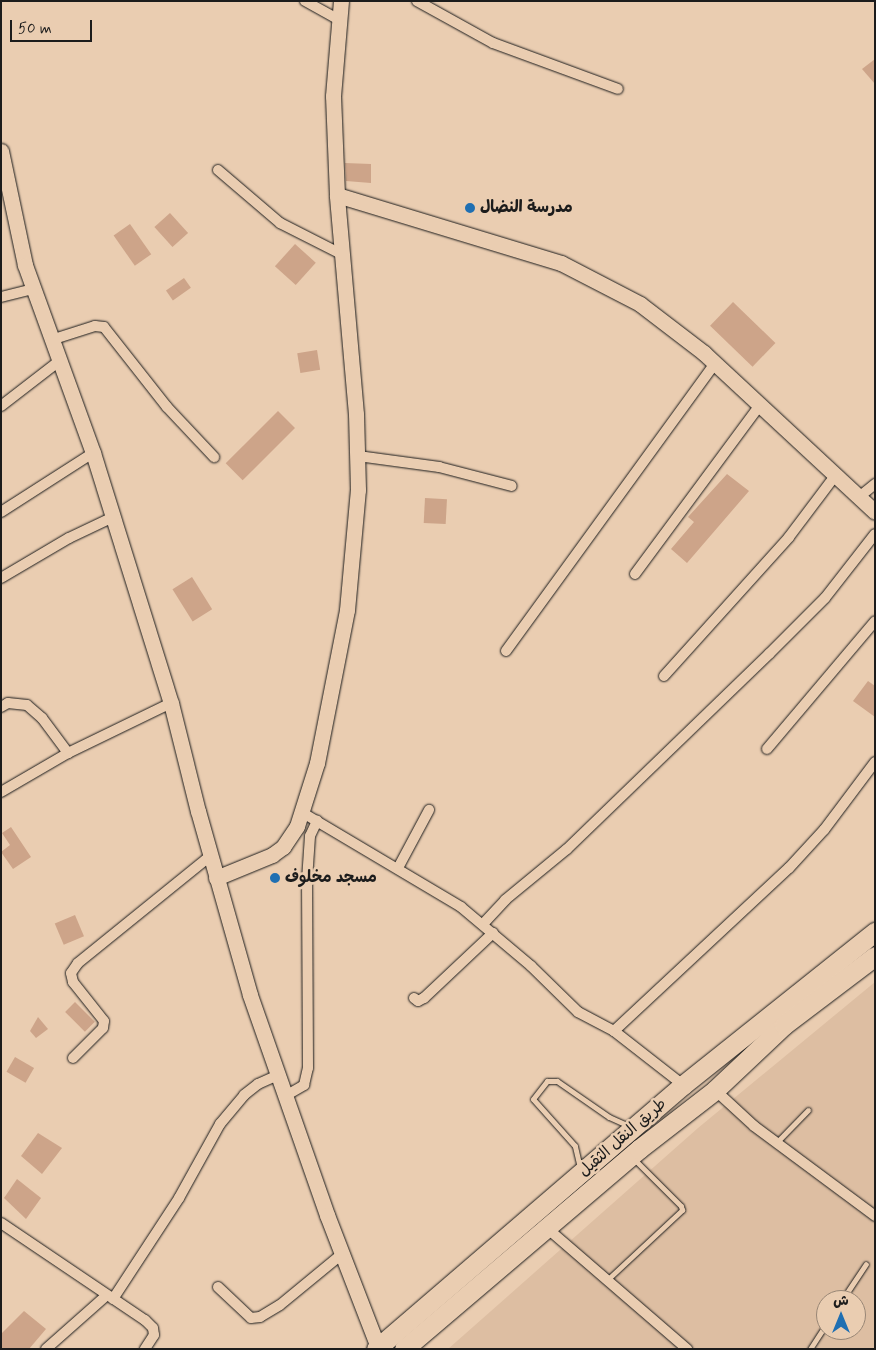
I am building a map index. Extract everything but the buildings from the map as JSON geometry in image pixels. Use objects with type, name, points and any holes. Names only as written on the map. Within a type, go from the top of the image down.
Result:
[{"type":"highway","name":"طريق النقل الثقيل","points":[[377,1348],[683,1085],[875,932]]},
{"type":"highway","name":"طريق النقل الثقيل","points":[[404,1349],[548,1229],[630,1156],[715,1090],[784,1026],[875,956]]},
{"type":"street","points":[[305,1],[339,20]]},
{"type":"street","points":[[216,878],[258,863],[283,847],[303,813],[317,763],[347,610],[358,490],[358,456],[337,195],[333,96],[342,1]]},
{"type":"street","points":[[417,1],[493,43],[618,89]]},
{"type":"street","points":[[1,152],[33,288],[58,362],[93,454],[171,703],[210,856],[250,995],[377,1348]]},
{"type":"street","points":[[218,170],[280,223],[343,255]]},
{"type":"street","points":[[337,195],[523,250],[583,272],[640,304],[715,363],[875,512]]},
{"type":"street","points":[[1,297],[33,288]]},
{"type":"street","points":[[51,340],[95,326],[104,327],[167,407],[214,457]]},
{"type":"street","points":[[1,406],[58,362]]},
{"type":"street","points":[[506,651],[715,363]]},
{"type":"street","points":[[635,574],[760,404]]},
{"type":"street","points":[[1,512],[93,454]]},
{"type":"street","points":[[358,456],[439,468],[512,486]]},
{"type":"street","points":[[664,676],[784,544],[835,476]]},
{"type":"street","points":[[859,497],[875,484]]},
{"type":"street","points":[[1,578],[69,538],[113,517]]},
{"type":"street","points":[[484,924],[505,900],[567,850],[705,713],[769,654],[825,598],[875,534]]},
{"type":"street","points":[[767,748],[875,621]]},
{"type":"street","points":[[1,792],[68,753],[171,703]]},
{"type":"street","points":[[1,707],[8,704],[27,706],[42,718],[68,753]]},
{"type":"street","points":[[614,1031],[788,868],[824,830],[875,762]]},
{"type":"street","points":[[398,868],[429,810]]},
{"type":"street","points":[[303,813],[398,868],[484,924],[578,1012],[614,1031],[683,1085]]},
{"type":"street","points":[[287,1095],[304,1085],[308,1068],[307,880],[310,836],[316,821]]},
{"type":"street","points":[[73,1058],[103,1028],[104,1021],[73,982],[72,973],[78,963],[210,856]]},
{"type":"street","points":[[414,998],[418,1001],[424,998],[493,933]]},
{"type":"street","points":[[46,1349],[110,1297],[174,1206],[220,1124],[244,1095],[278,1074]]},
{"type":"street","points":[[715,1090],[776,1144],[875,1216]]},
{"type":"street","points":[[1,1223],[153,1328],[152,1341],[145,1349]]},
{"type":"street","points":[[548,1229],[687,1349]]},
{"type":"street","points":[[218,1287],[251,1318],[260,1317],[280,1305],[342,1254]]},
{"type":"lane","points":[[581,1174],[575,1146],[533,1099],[547,1082],[557,1082],[609,1117],[634,1128]]},
{"type":"lane","points":[[776,1144],[808,1110]]},
{"type":"lane","points":[[607,1280],[682,1210],[681,1206],[630,1156]]},
{"type":"lane","points":[[849,1290],[866,1264]]},
{"type":"shaded area","points":[[875,982],[875,1349],[448,1349],[698,1128]]},
{"type":"place","name":"مدرسة النضال","points":[[470,208]]},
{"type":"place","name":"مسجد مخلوف","points":[[275,878]]}]
